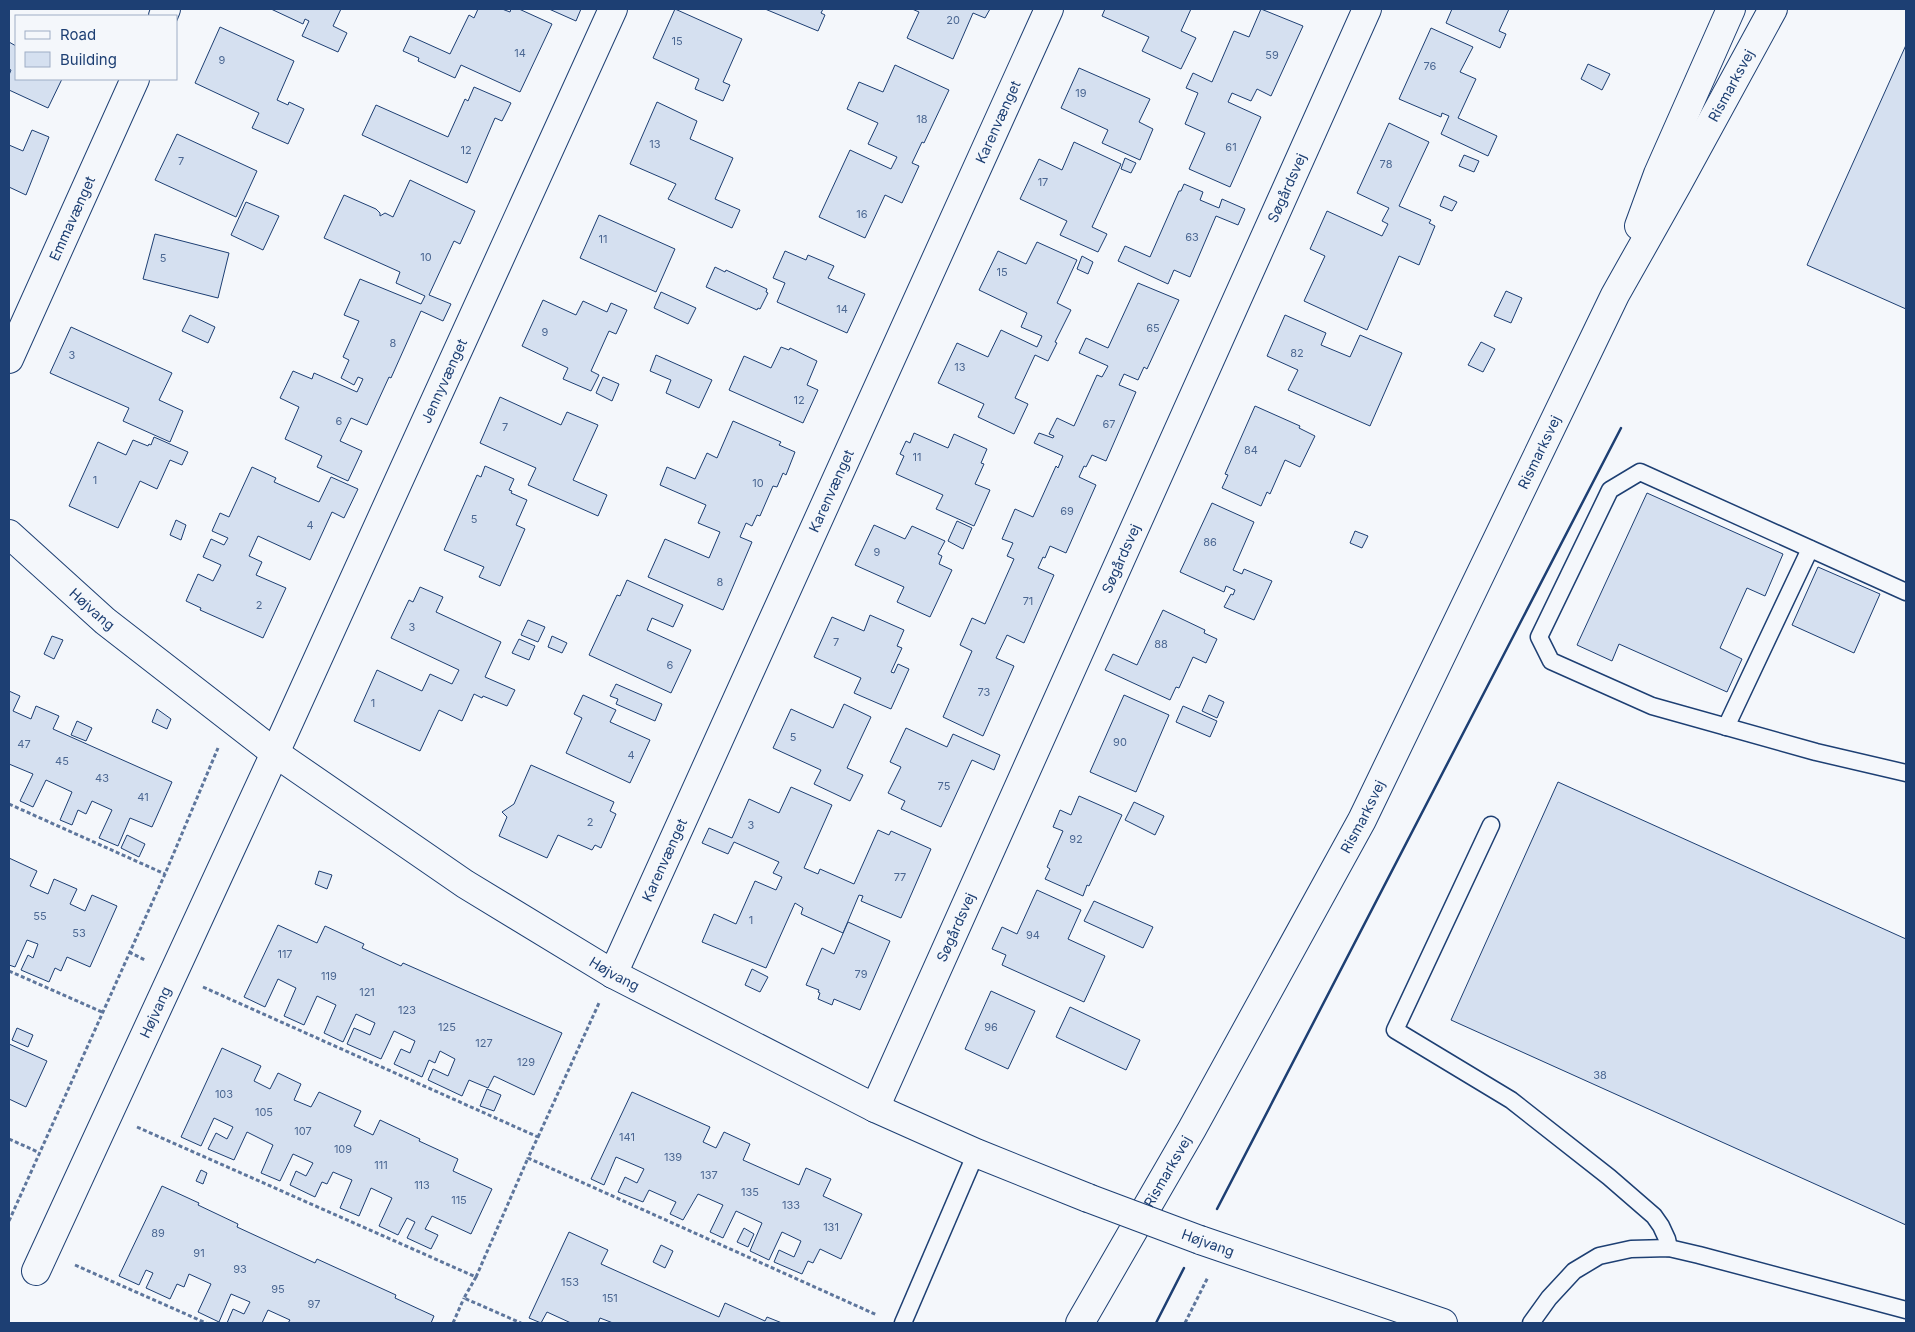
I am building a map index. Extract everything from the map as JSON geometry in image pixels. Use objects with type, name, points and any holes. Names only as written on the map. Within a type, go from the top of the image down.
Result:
[{"type":"street","name":"Jennyvænget","points":[[275,753],[613,9]]},
{"type":"street","name":"Karenvænget","points":[[613,974],[1049,9]]},
{"type":"street","name":"Søgårdsvej","points":[[875,1108],[1368,9]]},
{"type":"street","name":"Rismarksvej","points":[[1615,295],[1658,174],[1731,9]]},
{"type":"street","name":"Rismarksvej","points":[[1080,1323],[1192,1129],[1362,820],[1615,295],[1678,185],[1773,9]]},
{"type":"street","name":"Emmavænget","points":[[9,359],[135,80]]},
{"type":"street","name":"Højvang","points":[[9,534],[105,621],[275,753],[465,884],[613,974],[875,1108],[976,1153],[1088,1198],[1211,1244],[1443,1323]]},
{"type":"street","name":"Højvang","points":[[40,1261],[275,753]]},
{"type":"lane","points":[[1906,592],[1640,472],[1610,490],[1539,637],[1551,661],[1652,706],[1816,752],[1906,772]]},
{"type":"lane","points":[[1726,727],[1810,549]]},
{"type":"lane","points":[[1491,825],[1395,1030],[1511,1100],[1609,1177],[1654,1216],[1661,1226],[1669,1248]]},
{"type":"lane","points":[[904,1323],[976,1153]]},
{"type":"lane","points":[[1532,1323],[1549,1298],[1574,1271],[1599,1256],[1631,1249],[1669,1248],[1906,1310]]},
{"type":"path","points":[[9,1221],[38,1152],[165,874],[231,719]]},
{"type":"path","points":[[9,804],[165,874]]},
{"type":"path","points":[[9,970],[102,1012]]},
{"type":"path","points":[[173,973],[538,1137]]},
{"type":"path","points":[[453,1323],[613,974]]},
{"type":"path","points":[[108,1114],[476,1276]]},
{"type":"path","points":[[9,1139],[38,1152]]},
{"type":"path","points":[[528,1158],[878,1315]]},
{"type":"path","points":[[1185,1323],[1211,1244]]},
{"type":"path","points":[[40,1261],[206,1323]]},
{"type":"path","points":[[464,1298],[521,1323]]},
{"type":"building","points":[[271,9],[341,9],[333,26],[347,33],[338,52],[302,36],[309,21],[305,19],[303,24]]},
{"type":"building","points":[[478,9],[502,9],[510,12],[511,9],[519,9],[552,24],[520,92],[461,65],[455,78],[418,61],[419,58],[403,51],[410,36],[450,54],[469,15],[474,18]]},
{"type":"building","points":[[549,9],[581,9],[576,21]]},
{"type":"building","points":[[675,9],[742,39],[723,82],[730,85],[723,101],[695,89],[699,79],[653,58]]},
{"type":"building","points":[[765,9],[823,9],[821,13],[825,15],[818,31]]},
{"type":"building","points":[[912,9],[990,9],[985,18],[973,13],[953,59],[907,38],[919,12]]},
{"type":"building","points":[[1105,9],[1191,9],[1181,31],[1196,38],[1181,69],[1142,51],[1149,37],[1102,16]]},
{"type":"building","points":[[1261,9],[1303,26],[1271,96],[1257,89],[1251,101],[1232,93],[1228,102],[1261,117],[1230,187],[1189,169],[1205,133],[1185,124],[1198,93],[1186,88],[1193,73],[1212,82],[1234,31],[1249,37]]},
{"type":"building","points":[[1452,9],[1509,9],[1499,31],[1506,34],[1500,48],[1446,23]]},
{"type":"building","points":[[220,27],[294,61],[277,100],[288,105],[289,102],[304,109],[288,144],[252,128],[259,113],[195,83]]},
{"type":"building","points":[[1431,28],[1473,47],[1460,72],[1476,79],[1458,118],[1497,136],[1488,156],[1441,134],[1449,116],[1442,113],[1441,117],[1399,99]]},
{"type":"building","points":[[9,42],[15,45],[15,80],[62,80],[48,108],[9,90],[11,70],[9,69]]},
{"type":"building","points":[[1906,45],[1906,309],[1807,265]]},
{"type":"building","points":[[1588,64],[1610,74],[1602,90],[1581,79]]},
{"type":"building","points":[[895,65],[949,90],[924,143],[922,142],[912,163],[919,166],[902,203],[885,195],[865,238],[819,217],[850,150],[891,169],[897,157],[868,144],[878,123],[847,109],[859,82],[883,92]]},
{"type":"building","points":[[1079,68],[1150,99],[1139,122],[1153,129],[1140,160],[1102,143],[1108,130],[1061,108]]},
{"type":"building","points":[[474,87],[511,103],[502,121],[495,118],[467,183],[362,135],[376,105],[448,137],[465,99],[468,101]]},
{"type":"building","points":[[657,102],[697,121],[690,139],[733,158],[715,199],[740,210],[732,228],[668,199],[676,184],[630,164]]},
{"type":"building","points":[[1389,123],[1429,142],[1399,206],[1431,220],[1429,223],[1435,226],[1419,265],[1399,256],[1367,330],[1304,301],[1325,256],[1310,249],[1327,211],[1382,236],[1388,224],[1382,221],[1389,208],[1357,193]]},
{"type":"building","points":[[32,130],[49,137],[26,195],[9,187],[9,145],[23,151]]},
{"type":"building","points":[[177,134],[257,171],[236,217],[155,180]]},
{"type":"building","points":[[1074,142],[1121,164],[1092,227],[1107,234],[1098,252],[1060,235],[1067,221],[1020,199],[1039,159],[1062,170]]},
{"type":"building","points":[[1464,155],[1479,161],[1474,172],[1459,166]]},
{"type":"building","points":[[1125,158],[1136,163],[1131,173],[1121,169]]},
{"type":"building","points":[[410,180],[475,211],[460,244],[454,241],[429,295],[451,304],[443,321],[421,311],[391,378],[389,377],[367,425],[351,418],[340,441],[362,451],[348,481],[317,467],[322,456],[285,439],[299,407],[280,398],[293,371],[312,379],[314,373],[357,392],[363,379],[358,377],[354,385],[341,378],[349,360],[343,357],[359,321],[344,315],[360,279],[421,304],[425,296],[396,283],[400,272],[324,238],[344,195],[376,209],[380,216],[385,213],[393,217]]},
{"type":"building","points":[[1184,184],[1203,192],[1200,200],[1219,208],[1222,199],[1245,209],[1238,225],[1216,216],[1190,277],[1174,270],[1168,284],[1118,261],[1125,246],[1150,257],[1179,191],[1181,191]]},
{"type":"building","points":[[1444,196],[1457,202],[1452,211],[1440,206]]},
{"type":"building","points":[[246,202],[279,216],[263,250],[231,235]]},
{"type":"building","points":[[599,215],[675,249],[656,292],[580,258]]},
{"type":"building","points":[[155,234],[229,253],[218,298],[143,279]]},
{"type":"building","points":[[1037,242],[1077,260],[1057,303],[1071,310],[1048,361],[1035,355],[1015,398],[1028,404],[1014,434],[978,417],[984,404],[938,383],[957,343],[988,357],[1001,330],[1037,347],[1042,336],[1021,327],[1027,313],[979,290],[998,251],[1026,264]]},
{"type":"building","points":[[785,251],[806,260],[808,255],[834,266],[828,278],[865,294],[847,333],[777,302],[785,283],[773,278]]},
{"type":"building","points":[[1082,256],[1093,262],[1088,274],[1077,269]]},
{"type":"building","points":[[715,267],[725,272],[726,270],[767,289],[766,292],[768,293],[760,309],[758,308],[757,310],[706,287]]},
{"type":"building","points":[[1138,283],[1179,300],[1147,369],[1144,367],[1138,380],[1124,374],[1119,385],[1136,392],[1106,461],[1092,455],[1079,477],[1096,485],[1066,553],[1050,546],[1038,568],[1054,575],[1024,643],[1007,635],[996,658],[1014,666],[983,736],[943,717],[972,651],[960,645],[972,618],[985,624],[1014,559],[1007,556],[1013,543],[1002,539],[1015,509],[1033,517],[1056,466],[1058,468],[1063,456],[1034,443],[1039,433],[1053,438],[1054,436],[1049,434],[1057,418],[1074,426],[1097,375],[1102,377],[1108,366],[1079,353],[1086,338],[1108,348]]},
{"type":"building","points":[[1506,291],[1522,298],[1511,323],[1494,316]]},
{"type":"building","points":[[661,292],[696,308],[688,324],[654,308]]},
{"type":"building","points":[[543,300],[576,315],[583,301],[607,312],[611,303],[627,310],[616,334],[609,331],[591,371],[599,375],[591,391],[563,379],[568,368],[522,346]]},
{"type":"building","points":[[190,315],[215,327],[208,343],[182,331]]},
{"type":"building","points":[[1285,315],[1326,333],[1321,345],[1350,357],[1360,335],[1402,353],[1370,426],[1288,390],[1298,370],[1267,356]]},
{"type":"building","points":[[71,327],[172,373],[159,400],[183,411],[170,442],[123,421],[129,408],[50,373]]},
{"type":"building","points":[[1481,342],[1495,349],[1483,372],[1468,365]]},
{"type":"building","points":[[781,347],[789,350],[790,348],[817,361],[807,385],[818,390],[803,423],[729,390],[744,356],[771,368]]},
{"type":"building","points":[[656,355],[712,380],[699,408],[666,393],[671,380],[650,371]]},
{"type":"building","points":[[603,377],[619,384],[612,401],[596,393]]},
{"type":"building","points":[[500,397],[561,425],[567,412],[598,425],[573,480],[607,495],[598,516],[528,485],[536,468],[480,443]]},
{"type":"building","points":[[1255,406],[1300,426],[1299,428],[1315,436],[1300,467],[1285,460],[1270,494],[1267,492],[1261,506],[1222,488],[1228,475],[1225,474]]},
{"type":"building","points":[[733,421],[781,442],[779,445],[795,452],[786,475],[783,473],[777,487],[773,486],[760,516],[757,515],[752,526],[746,523],[740,537],[752,542],[723,610],[648,577],[665,539],[709,558],[720,532],[698,523],[706,505],[660,485],[667,467],[695,479],[707,453],[717,458]]},
{"type":"building","points":[[914,433],[948,448],[954,434],[987,449],[981,463],[984,464],[975,484],[990,490],[974,526],[936,509],[943,495],[896,474],[904,456],[900,454],[906,441],[910,443]]},
{"type":"building","points":[[154,437],[188,452],[182,465],[170,460],[157,489],[140,481],[118,528],[69,506],[98,442],[126,455],[133,440],[148,446],[149,444],[151,445]]},
{"type":"building","points":[[485,466],[514,479],[509,490],[512,491],[511,493],[527,500],[516,525],[525,529],[500,586],[479,577],[484,567],[444,550],[477,475],[481,477]]},
{"type":"building","points":[[252,467],[276,478],[274,482],[319,502],[331,477],[358,489],[344,518],[332,512],[310,560],[258,536],[249,556],[262,562],[256,575],[286,588],[263,638],[200,610],[201,608],[186,601],[198,574],[213,581],[221,565],[203,557],[211,539],[224,545],[228,538],[212,531],[220,513],[229,517]]},
{"type":"building","points":[[1647,493],[1783,554],[1765,596],[1747,588],[1720,648],[1742,659],[1727,692],[1619,644],[1612,661],[1577,645]]},
{"type":"building","points":[[1212,503],[1254,522],[1233,570],[1242,574],[1244,569],[1272,581],[1254,620],[1224,607],[1235,590],[1226,586],[1224,592],[1180,572]]},
{"type":"building","points":[[176,520],[186,525],[181,540],[170,535]]},
{"type":"building","points":[[957,521],[972,528],[963,549],[948,541]]},
{"type":"building","points":[[874,525],[905,539],[912,526],[945,541],[938,554],[942,556],[939,564],[952,570],[930,617],[897,602],[904,587],[855,565]]},
{"type":"building","points":[[1355,531],[1368,536],[1362,548],[1350,543]]},
{"type":"building","points":[[1818,567],[1880,594],[1854,653],[1792,625]]},
{"type":"building","points":[[627,580],[683,605],[673,627],[652,618],[647,630],[691,650],[671,693],[589,655],[617,595],[620,596]]},
{"type":"building","points":[[420,587],[443,597],[436,612],[501,642],[485,677],[515,690],[507,706],[474,694],[462,721],[439,710],[420,751],[354,721],[377,670],[422,691],[430,674],[452,684],[459,670],[391,638],[409,600],[413,602]]},
{"type":"building","points":[[1163,610],[1205,630],[1204,633],[1217,639],[1206,663],[1193,657],[1179,688],[1176,687],[1170,700],[1105,670],[1113,654],[1137,665]]},
{"type":"building","points":[[870,615],[904,630],[897,646],[902,648],[891,672],[894,673],[898,664],[909,669],[891,709],[854,693],[861,678],[814,657],[832,617],[864,631]]},
{"type":"building","points":[[528,620],[545,627],[538,642],[521,635]]},
{"type":"building","points":[[52,636],[63,640],[54,659],[44,654]]},
{"type":"building","points":[[552,636],[567,643],[562,653],[548,647]]},
{"type":"building","points":[[519,639],[535,646],[529,660],[512,653]]},
{"type":"building","points":[[616,684],[662,704],[655,721],[616,704],[618,699],[610,696]]},
{"type":"building","points":[[9,691],[20,696],[13,711],[31,719],[36,706],[59,716],[53,729],[172,782],[152,827],[130,818],[118,846],[99,838],[112,810],[92,801],[86,814],[78,810],[72,825],[60,820],[72,792],[46,780],[33,807],[20,801],[33,774],[9,764]]},
{"type":"building","points":[[583,695],[616,710],[610,722],[650,740],[630,783],[566,753],[582,718],[574,714]]},
{"type":"building","points":[[1124,695],[1169,715],[1136,792],[1090,772]]},
{"type":"building","points":[[1209,695],[1224,702],[1217,718],[1202,711]]},
{"type":"building","points":[[844,704],[871,717],[847,768],[863,775],[850,801],[814,784],[821,770],[773,748],[791,709],[833,728]]},
{"type":"building","points":[[1183,706],[1217,721],[1210,737],[1176,722]]},
{"type":"building","points":[[157,709],[171,719],[167,729],[152,722]]},
{"type":"building","points":[[77,721],[92,728],[86,741],[71,735]]},
{"type":"building","points":[[906,728],[947,747],[953,734],[1000,755],[994,770],[972,760],[941,827],[901,809],[905,801],[888,793],[901,767],[890,762]]},
{"type":"building","points":[[531,765],[614,802],[610,811],[616,814],[601,848],[595,845],[592,850],[558,835],[547,858],[499,836],[507,817],[502,812],[514,804]]},
{"type":"building","points":[[1558,782],[1906,939],[1906,1225],[1451,1020]]},
{"type":"building","points":[[791,787],[832,805],[804,868],[818,874],[820,869],[854,884],[878,830],[889,835],[891,831],[931,849],[901,918],[861,901],[863,896],[859,895],[843,933],[801,914],[803,908],[795,903],[766,968],[702,942],[714,914],[736,924],[755,881],[776,890],[782,877],[773,873],[779,862],[734,842],[728,854],[702,843],[709,828],[732,838],[749,799],[779,813]]},
{"type":"building","points":[[1079,796],[1122,815],[1083,896],[1045,879],[1050,869],[1047,867],[1063,831],[1053,827],[1060,810],[1071,815]]},
{"type":"building","points":[[1134,802],[1164,816],[1155,835],[1125,820]]},
{"type":"building","points":[[127,835],[145,844],[139,857],[121,848]]},
{"type":"building","points":[[9,858],[37,871],[30,886],[48,894],[54,879],[77,889],[70,904],[85,911],[92,895],[117,906],[90,967],[67,957],[61,971],[55,968],[49,982],[21,970],[28,955],[33,958],[38,944],[27,940],[15,967],[9,965]]},
{"type":"building","points":[[319,871],[332,875],[327,889],[315,884]]},
{"type":"building","points":[[1037,890],[1081,910],[1068,939],[1105,956],[1084,1002],[1002,965],[1006,955],[992,949],[1002,927],[1017,934]]},
{"type":"building","points":[[1094,901],[1153,927],[1143,948],[1084,921]]},
{"type":"building","points":[[848,922],[890,941],[860,1010],[834,999],[832,1005],[818,999],[819,990],[806,985],[822,948],[834,954]]},
{"type":"building","points":[[278,925],[317,943],[325,926],[364,944],[362,948],[401,966],[403,963],[562,1033],[534,1095],[494,1076],[488,1088],[469,1080],[462,1096],[428,1080],[433,1069],[448,1076],[455,1059],[440,1051],[435,1063],[429,1060],[422,1077],[394,1064],[401,1049],[410,1053],[415,1041],[394,1031],[381,1059],[347,1044],[354,1028],[370,1035],[375,1023],[356,1014],[343,1042],[324,1033],[336,1005],[317,996],[304,1025],[284,1016],[296,988],[278,979],[265,1007],[244,997]]},
{"type":"building","points":[[752,969],[768,977],[760,992],[745,985]]},
{"type":"building","points":[[991,991],[1035,1011],[1008,1069],[965,1049]]},
{"type":"building","points":[[1070,1007],[1140,1040],[1126,1070],[1056,1037]]},
{"type":"building","points":[[17,1028],[33,1035],[28,1047],[12,1040]]},
{"type":"building","points":[[9,1044],[47,1061],[26,1107],[9,1099]]},
{"type":"building","points":[[222,1048],[261,1066],[254,1081],[270,1089],[278,1073],[301,1084],[294,1100],[311,1107],[319,1092],[361,1111],[354,1126],[373,1135],[380,1120],[458,1159],[453,1171],[492,1189],[471,1234],[432,1216],[425,1229],[438,1235],[431,1249],[407,1238],[415,1222],[407,1218],[398,1235],[379,1226],[392,1198],[371,1188],[359,1216],[340,1208],[352,1180],[333,1172],[327,1184],[322,1182],[315,1197],[290,1185],[296,1171],[306,1176],[313,1163],[293,1154],[280,1181],[261,1173],[273,1145],[247,1132],[234,1160],[208,1149],[216,1133],[227,1139],[233,1127],[214,1118],[201,1146],[181,1137]]},
{"type":"building","points":[[487,1089],[501,1095],[494,1111],[480,1106]]},
{"type":"building","points":[[632,1092],[710,1127],[703,1142],[716,1148],[724,1132],[750,1144],[743,1160],[799,1185],[806,1168],[831,1179],[823,1196],[862,1214],[841,1259],[820,1249],[813,1263],[808,1261],[802,1274],[774,1262],[779,1250],[794,1257],[801,1241],[782,1232],[769,1260],[750,1251],[762,1223],[736,1211],[723,1238],[710,1232],[723,1205],[698,1194],[683,1220],[670,1214],[676,1202],[649,1190],[643,1202],[618,1192],[625,1177],[637,1183],[644,1169],[616,1157],[604,1185],[591,1179]]},
{"type":"building","points":[[201,1170],[207,1173],[203,1184],[196,1181]]},
{"type":"building","points":[[162,1186],[238,1224],[237,1227],[315,1263],[317,1259],[396,1295],[395,1298],[434,1316],[431,1323],[288,1323],[290,1320],[268,1310],[262,1323],[227,1323],[233,1309],[244,1314],[250,1302],[231,1294],[219,1322],[198,1312],[211,1284],[189,1274],[184,1287],[177,1284],[170,1299],[146,1288],[153,1273],[146,1270],[139,1285],[119,1276]]},
{"type":"building","points":[[744,1228],[754,1234],[748,1247],[737,1242]]},
{"type":"building","points":[[569,1232],[608,1250],[601,1264],[719,1317],[725,1303],[765,1321],[767,1317],[782,1323],[613,1323],[600,1318],[598,1323],[571,1323],[547,1312],[541,1323],[529,1318]]},
{"type":"building","points":[[661,1245],[673,1251],[665,1268],[653,1262]]},
{"type":"wall","points":[[1217,1209],[1621,428]]},
{"type":"wall","points":[[1156,1323],[1184,1268]]}]
